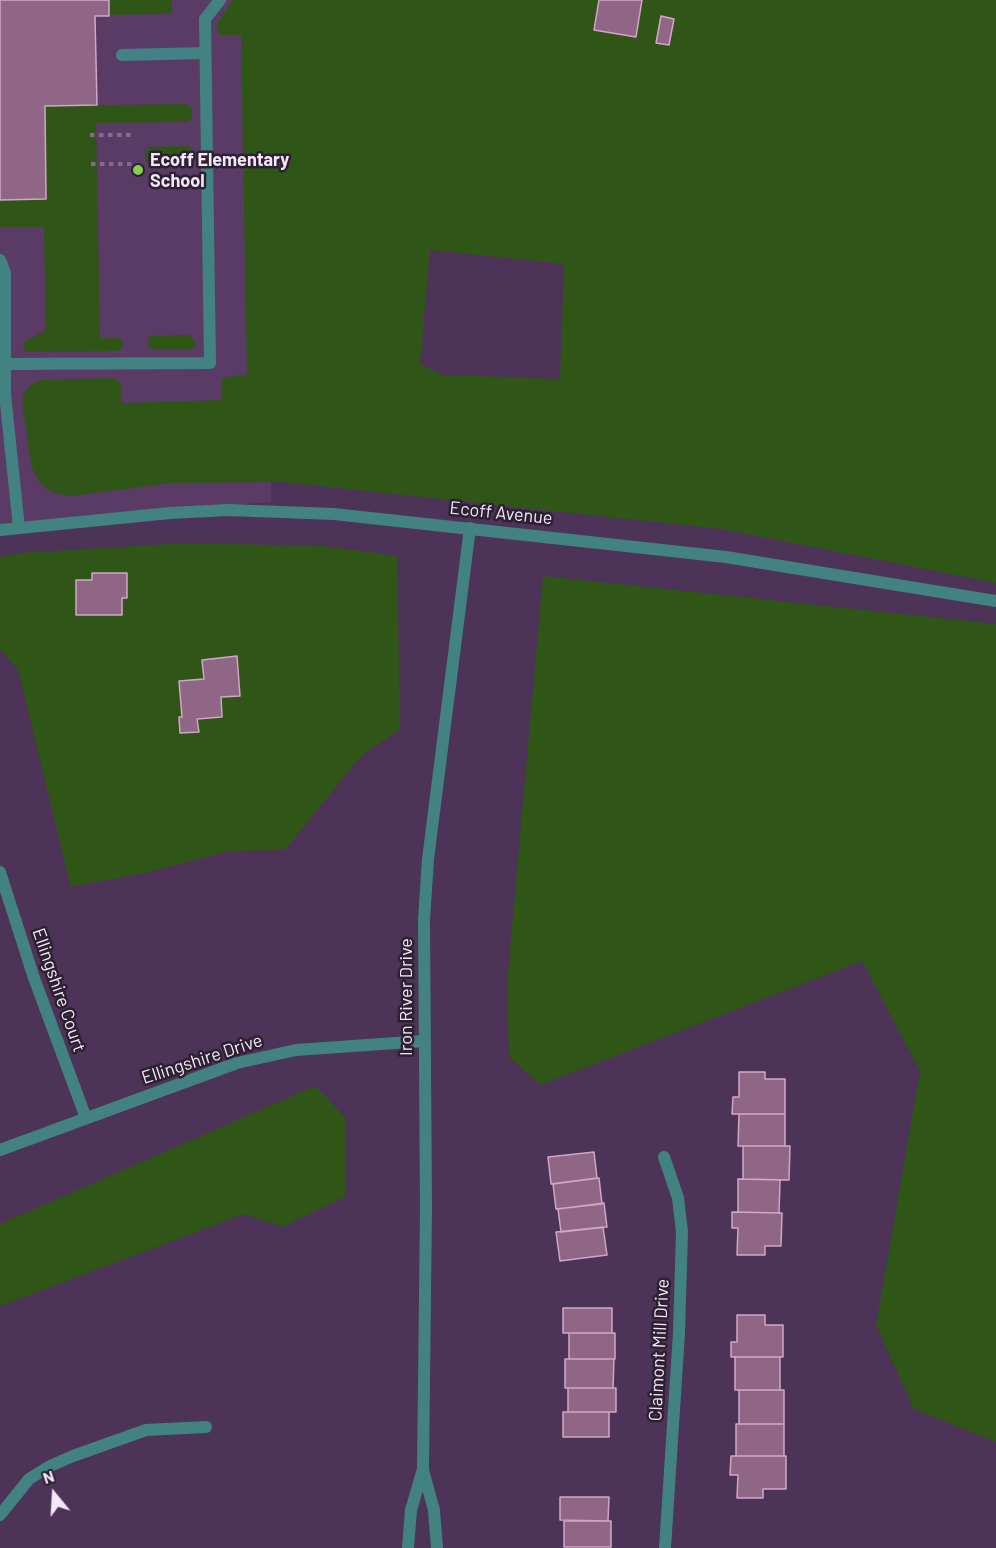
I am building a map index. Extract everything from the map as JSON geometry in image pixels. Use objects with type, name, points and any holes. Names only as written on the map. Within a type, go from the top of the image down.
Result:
[{"type":"street","points":[[3,364],[210,363],[205,19],[220,0]]},
{"type":"street","points":[[122,55],[205,53]]},
{"type":"street","points":[[0,260],[5,273],[3,364],[5,394],[19,528]]},
{"type":"street","name":"Ecoff Avenue","points":[[0,530],[170,513],[229,510],[334,514],[726,557],[996,601]]},
{"type":"street","name":"Iron River Drive","points":[[408,1548],[411,1510],[423,1469],[426,1208],[424,920],[428,859],[470,528]]},
{"type":"street","name":"Ellingshire Court","points":[[0,872],[34,978],[86,1118]]},
{"type":"street","name":"Ellingshire Drive","points":[[0,1150],[204,1074],[267,1056],[296,1050],[424,1041]]},
{"type":"street","name":"Claimont Mill Drive","points":[[664,1157],[678,1198],[682,1232],[679,1333],[665,1548]]},
{"type":"street","points":[[0,1515],[29,1479],[73,1456],[146,1430],[206,1427]]},
{"type":"street","name":"Iron River Drive","points":[[423,1469],[434,1510],[437,1548]]},
{"type":"path","points":[[90,135],[131,135]]},
{"type":"path","points":[[91,164],[132,164]]},
{"type":"shaded area","name":"Ecoff Elementary School","points":[[0,0],[278,0],[271,502],[101,516],[0,529]]},
{"type":"green space","points":[[105,0],[172,0],[172,14],[105,15]]},
{"type":"green space","points":[[233,0],[996,0],[996,583],[721,529],[282,482],[171,483],[72,496],[58,494],[47,489],[34,473],[23,408],[24,394],[33,384],[43,380],[114,378],[121,386],[122,403],[222,400],[222,380],[225,377],[247,375],[241,35],[218,33],[219,20]],"holes":[[[430,250],[564,264],[560,379],[442,375],[420,364]]]},
{"type":"green space","points":[[187,104],[192,108],[192,118],[188,122],[96,123],[100,338],[118,338],[123,342],[122,349],[118,351],[27,352],[23,349],[25,341],[46,331],[44,227],[0,227],[0,200],[45,106]]},
{"type":"green space","points":[[188,146],[192,149],[193,155],[188,162],[150,163],[145,161],[145,150],[150,147]]},
{"type":"green space","points":[[189,335],[195,342],[195,346],[191,349],[154,350],[149,348],[148,338],[151,336]]},
{"type":"green space","points":[[186,543],[323,546],[397,556],[400,729],[360,757],[285,850],[230,851],[144,873],[71,887],[18,670],[0,649],[0,557],[20,553]]},
{"type":"green space","points":[[543,576],[996,624],[996,1442],[914,1409],[876,1325],[920,1071],[862,961],[540,1085],[509,1057],[507,984]]},
{"type":"green space","points":[[315,1086],[346,1118],[345,1197],[282,1227],[244,1214],[0,1306],[0,1224]]},
{"type":"building","points":[[0,0],[109,0],[109,16],[95,16],[97,105],[45,106],[46,199],[0,200]]},
{"type":"building","points":[[599,0],[642,0],[636,37],[594,30]]},
{"type":"building","points":[[661,16],[674,19],[669,45],[656,43]]},
{"type":"building","points":[[92,573],[127,573],[127,598],[122,598],[122,615],[76,615],[76,580],[92,580]]},
{"type":"building","points":[[237,656],[240,696],[221,697],[222,717],[197,719],[199,732],[180,733],[179,717],[182,717],[179,681],[204,679],[202,660]]},
{"type":"building","points":[[739,1072],[765,1072],[765,1079],[785,1079],[785,1114],[732,1114],[733,1097],[739,1097]]},
{"type":"building","points":[[739,1114],[785,1114],[785,1146],[738,1146]]},
{"type":"building","points":[[743,1146],[790,1146],[789,1180],[743,1179]]},
{"type":"building","points":[[594,1152],[597,1178],[551,1184],[548,1157]]},
{"type":"building","points":[[599,1178],[602,1204],[556,1209],[553,1184]]},
{"type":"building","points":[[738,1179],[780,1180],[779,1213],[738,1212]]},
{"type":"building","points":[[604,1203],[607,1227],[561,1232],[558,1209]]},
{"type":"building","points":[[732,1212],[782,1213],[781,1246],[765,1246],[765,1255],[737,1255],[738,1228],[732,1228]]},
{"type":"building","points":[[603,1227],[607,1255],[560,1261],[556,1232]]},
{"type":"building","points":[[563,1308],[612,1308],[612,1333],[563,1333]]},
{"type":"building","points":[[737,1315],[765,1315],[765,1325],[783,1325],[783,1357],[731,1357],[731,1342],[737,1342]]},
{"type":"building","points":[[569,1333],[615,1333],[615,1359],[569,1359]]},
{"type":"building","points":[[735,1357],[780,1357],[780,1390],[735,1390]]},
{"type":"building","points":[[565,1359],[614,1359],[613,1388],[565,1388]]},
{"type":"building","points":[[568,1388],[616,1388],[616,1412],[568,1412]]},
{"type":"building","points":[[739,1390],[784,1390],[784,1424],[739,1424]]},
{"type":"building","points":[[563,1412],[609,1412],[609,1437],[563,1437]]},
{"type":"building","points":[[736,1424],[784,1424],[784,1456],[736,1456]]},
{"type":"building","points":[[731,1456],[786,1456],[786,1489],[763,1489],[763,1498],[737,1498],[738,1475],[730,1475]]},
{"type":"building","points":[[560,1497],[609,1497],[608,1521],[560,1520]]},
{"type":"building","points":[[564,1521],[611,1521],[611,1547],[564,1547]]},
{"type":"place","name":"Ecoff Elementary School","points":[[138,170]]}]
